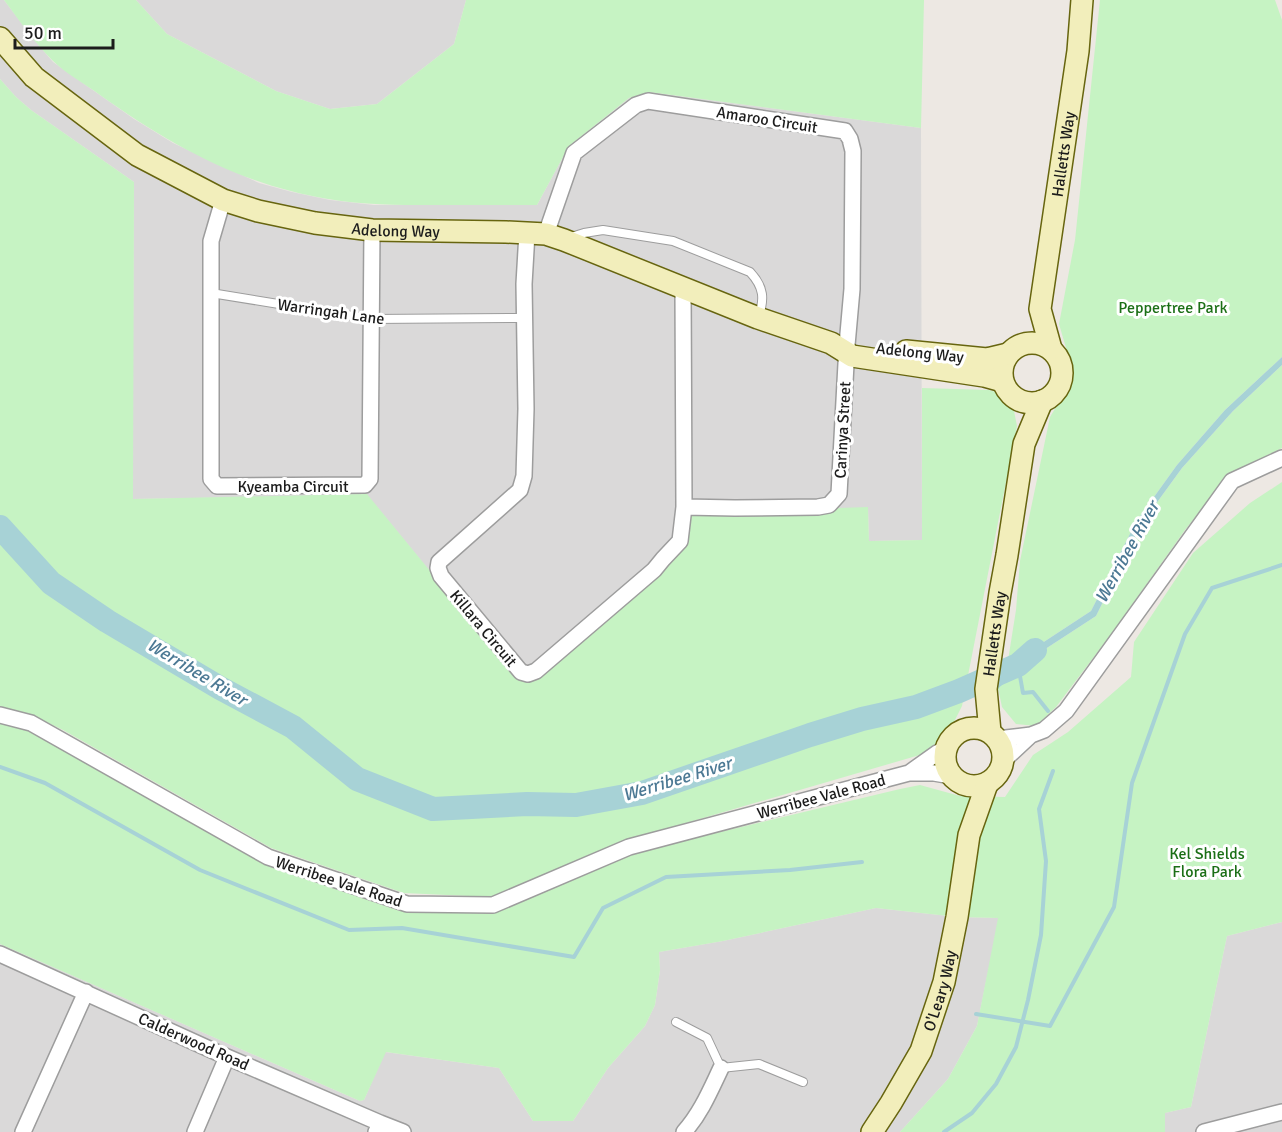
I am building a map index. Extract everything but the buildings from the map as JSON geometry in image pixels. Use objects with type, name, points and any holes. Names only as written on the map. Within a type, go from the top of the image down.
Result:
[{"type":"street","name":"Halletts Way","points":[[1051,349],[1040,309],[1078,51],[1082,0]]},
{"type":"street","name":"Adelong Way","points":[[0,38],[34,77],[137,155],[223,200],[258,211],[315,223],[372,230],[545,236],[758,318],[842,347],[987,359],[1016,349]]},
{"type":"street","name":"Amaroo Circuit","points":[[545,236],[574,153],[636,105],[648,101],[845,131],[853,151],[852,289],[842,347]]},
{"type":"street","name":"Kyeamba Circuit","points":[[223,200],[211,241],[211,479],[217,486],[365,485],[370,479],[372,230]]},
{"type":"street","name":"Killara Circuit","points":[[545,236],[524,284],[526,409],[524,476],[520,490],[439,562],[438,568],[441,576],[521,672],[528,674],[536,671],[654,570],[680,541],[684,507],[683,288]]},
{"type":"street","name":"Halletts Way","points":[[1016,349],[1040,309]]},
{"type":"street","points":[[1008,389],[1022,402],[1032,403],[1050,397],[1061,382],[1061,364],[1057,356],[1051,349],[1033,342],[1016,349],[1003,362],[1001,372],[1025,438]]},
{"type":"street","name":"Adelong Way","points":[[842,347],[852,356],[984,376],[1008,389]]},
{"type":"street","name":"Carinya Street","points":[[684,507],[818,507],[829,505],[839,494],[842,347]]},
{"type":"street","points":[[1025,438],[1042,401]]},
{"type":"street","name":"Halletts Way","points":[[963,730],[973,717],[986,689],[1025,438]]},
{"type":"street","points":[[993,736],[1031,735],[1044,730],[1066,711],[1232,481],[1282,458]]},
{"type":"street","name":"Halletts Way","points":[[986,689],[993,736]]},
{"type":"street","name":"Werribee Vale Road","points":[[0,715],[31,723],[268,857],[407,904],[493,906],[629,847],[909,773],[934,773],[956,779]]},
{"type":"street","points":[[981,729],[993,736],[1001,746],[1002,768],[998,775],[987,784],[969,786],[956,779],[947,767],[946,748],[956,734],[963,730],[981,729]]},
{"type":"street","points":[[1003,761],[1031,735]]},
{"type":"street","name":"Werribee Vale Road","points":[[909,773],[946,748]]},
{"type":"street","name":"O'Leary Way","points":[[956,779],[969,835]]},
{"type":"street","name":"O'Leary Way","points":[[872,1132],[921,1051],[938,1002],[957,917],[969,835],[987,784]]},
{"type":"street","name":"Calderwood Road","points":[[0,954],[378,1128],[403,1132]]},
{"type":"street","points":[[23,1132],[86,992]]},
{"type":"street","points":[[195,1132],[227,1057]]},
{"type":"street","points":[[684,1132],[705,1103],[720,1068]]},
{"type":"street","points":[[1204,1132],[1282,1112]]},
{"type":"lane","points":[[545,236],[603,230],[672,241],[750,272],[758,280],[762,291],[763,304],[758,318]]},
{"type":"lane","name":"Warringah Lane","points":[[210,293],[371,319],[524,318]]},
{"type":"lane","points":[[676,1022],[707,1038],[720,1068],[759,1064],[802,1082]]},
{"type":"shaded area","points":[[0,0],[4,0],[53,62],[134,119],[173,143],[259,183],[330,200],[374,205],[537,205],[569,146],[629,98],[649,92],[921,128],[922,540],[869,541],[868,508],[687,543],[660,574],[517,677],[367,495],[132,499],[134,182],[31,110],[0,79]]},
{"type":"shaded area","points":[[136,0],[466,0],[454,44],[377,104],[330,109],[276,91],[167,34]]},
{"type":"shaded area","points":[[876,908],[957,917],[999,918],[977,1026],[948,1079],[900,1132],[0,1132],[0,944],[360,1101],[364,1100],[385,1052],[499,1068],[533,1121],[573,1121],[608,1068],[645,1026],[655,1005],[660,970],[659,952],[723,941]]},
{"type":"shaded area","points":[[1282,922],[1282,1132],[1165,1132],[1165,1113],[1191,1107],[1227,936]]},
{"type":"green space","points":[[4,0],[136,0],[167,34],[276,91],[330,109],[377,104],[454,44],[466,0],[924,0],[921,128],[649,92],[629,98],[569,146],[537,205],[393,205],[341,201],[265,184],[208,160],[154,131],[57,65]]},
{"type":"green space","name":"Peppertree Park","points":[[1100,0],[1275,0],[1282,20],[1282,357],[1225,410],[1177,465],[1136,522],[1091,611],[1030,651],[1006,673],[1016,610],[1020,561],[1050,417],[1067,389],[1069,358],[1059,324],[1075,240]]},
{"type":"green space","points":[[0,79],[31,110],[134,182],[133,499],[367,494],[517,677],[660,574],[687,543],[689,513],[868,507],[869,541],[922,540],[922,388],[989,390],[1012,401],[1017,426],[962,706],[953,724],[930,752],[628,840],[490,897],[404,893],[271,848],[63,730],[34,716],[0,706]]},
{"type":"green space","points":[[1282,365],[1282,448],[1229,475],[1185,530],[1056,707],[1036,726],[1016,724],[1002,707],[998,688],[1033,657],[1096,616],[1142,523],[1182,468],[1233,411]]},
{"type":"green space","name":"Kel Shields Flora Park","points":[[1282,482],[1282,922],[1227,936],[1191,1107],[1165,1113],[1165,1132],[900,1132],[948,1079],[977,1026],[998,918],[957,917],[876,908],[723,941],[659,952],[660,970],[655,1005],[645,1026],[608,1068],[573,1121],[533,1121],[499,1068],[386,1052],[364,1100],[360,1101],[0,944],[0,723],[31,732],[267,865],[400,911],[491,913],[632,853],[900,789],[920,785],[960,796],[1005,797],[1033,755],[1068,732],[1131,677],[1134,642],[1193,553],[1250,503]]},
{"type":"water","points":[[1282,357],[1282,365],[1233,411],[1182,468],[1142,523],[1096,616],[1033,657],[992,694],[988,688],[1030,651],[1091,611],[1136,522],[1177,465],[1225,410]]},
{"type":"waterway","name":"Werribee River","points":[[0,527],[51,583],[107,621],[220,688],[293,727],[357,779],[433,809],[527,804],[576,805],[642,793],[810,735],[862,719],[916,707],[1018,665],[1035,650]]},
{"type":"waterway","points":[[976,1014],[1050,1026],[1114,907],[1132,783],[1185,634],[1212,588],[1282,565]]},
{"type":"waterway","points":[[1018,665],[1023,693],[1033,692],[1048,711]]},
{"type":"waterway","points":[[0,767],[45,783],[200,870],[349,930],[402,928],[574,957],[603,908],[666,877],[790,870],[862,862]]},
{"type":"waterway","points":[[944,1132],[972,1113],[996,1084],[1016,1047],[1041,935],[1046,861],[1039,809],[1053,771]]}]
